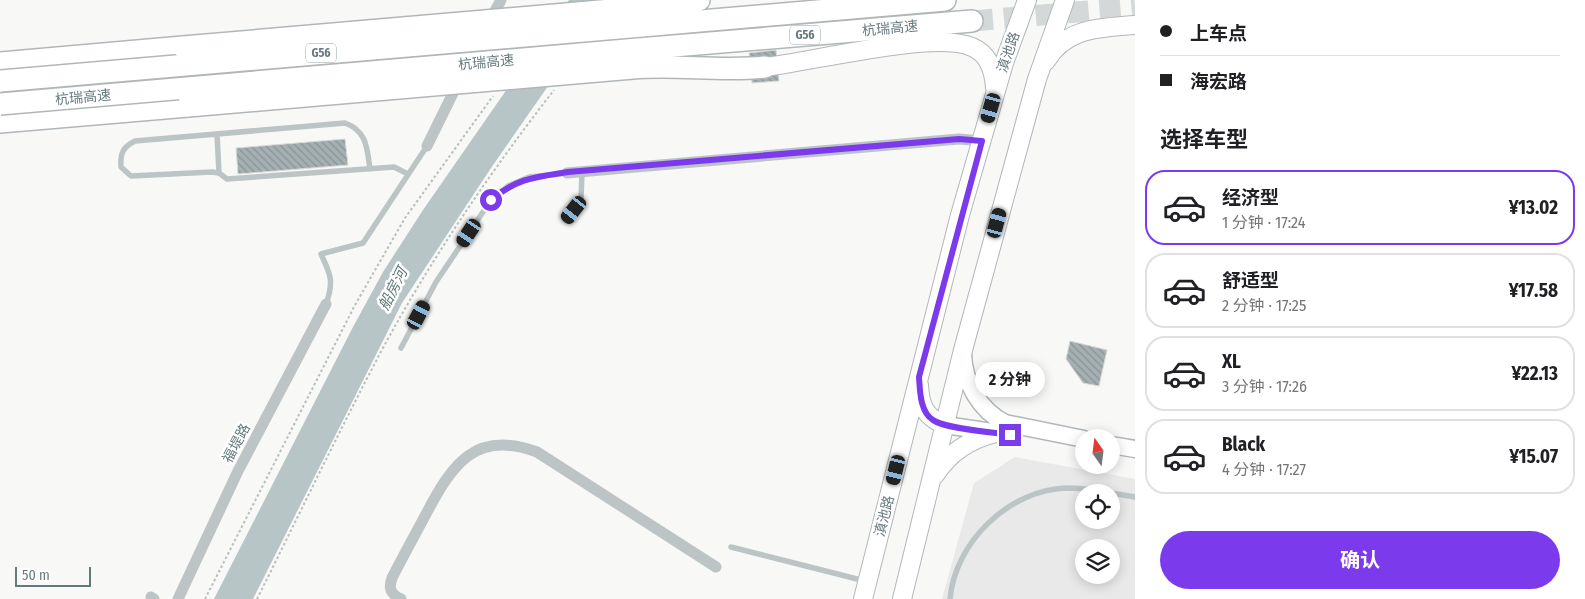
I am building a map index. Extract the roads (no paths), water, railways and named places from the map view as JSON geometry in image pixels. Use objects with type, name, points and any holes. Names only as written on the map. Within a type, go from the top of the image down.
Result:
[{"type":"highway","points":[[0,62],[644,17],[699,0]]},
{"type":"highway","name":"杭瑞高速","points":[[0,81],[644,17],[945,0]]},
{"type":"highway","name":"杭瑞高速","points":[[0,104],[635,59],[972,21]]},
{"type":"highway","points":[[0,122],[635,59],[670,66],[718,70],[765,67]]},
{"type":"main road","name":"滇池路","points":[[863,599],[919,377],[995,92],[1027,0]]},
{"type":"main road","points":[[902,599],[962,350],[1037,79],[1065,0]]},
{"type":"main road","points":[[1037,79],[1053,51],[1069,37],[1095,29],[1135,25]]},
{"type":"main road","points":[[765,67],[905,45],[956,43],[970,46],[985,56],[993,72],[995,92]]},
{"type":"main road","points":[[962,350],[965,369],[971,387],[982,404],[996,418],[1005,423],[1075,437]]},
{"type":"main road","points":[[919,377],[920,392],[926,412],[932,420],[945,425],[1075,447]]},
{"type":"main road","points":[[929,487],[939,469],[952,454],[969,443],[996,433]]},
{"type":"main road","points":[[1120,446],[1135,449]]},
{"type":"main road","points":[[1120,456],[1135,459]]},
{"type":"street","points":[[427,146],[501,0]]},
{"type":"street","points":[[568,172],[959,139],[982,141]]},
{"type":"street","name":"福堤路","points":[[178,599],[238,471],[326,304]]},
{"type":"street","points":[[401,599],[393,595],[390,590],[392,578],[444,479],[470,453],[485,447],[504,444],[520,445],[537,452],[716,567]]},
{"type":"lane","points":[[370,169],[363,134],[354,126],[345,123],[135,140],[126,146],[120,156],[121,167],[131,176],[219,173],[227,179],[370,169],[394,167],[408,174]]},
{"type":"lane","points":[[217,134],[219,173]]},
{"type":"lane","points":[[326,304],[332,286],[330,272],[321,254],[363,242],[427,146]]},
{"type":"lane","points":[[401,348],[436,282],[491,200],[508,186],[529,177],[568,172]]},
{"type":"lane","points":[[566,220],[581,200],[582,172]]},
{"type":"lane","points":[[950,599],[954,578],[965,553],[981,530],[1002,512],[1026,498],[1052,490],[1075,489]]},
{"type":"lane","points":[[1120,495],[1135,497]]},
{"type":"lane","points":[[731,547],[868,582]]},
{"type":"water","name":"船房河","points":[[569,0],[608,0],[491,168],[402,303],[253,599],[214,599],[383,272],[423,210]]},
{"type":"tunnel","points":[[972,21],[1135,7]]}]
